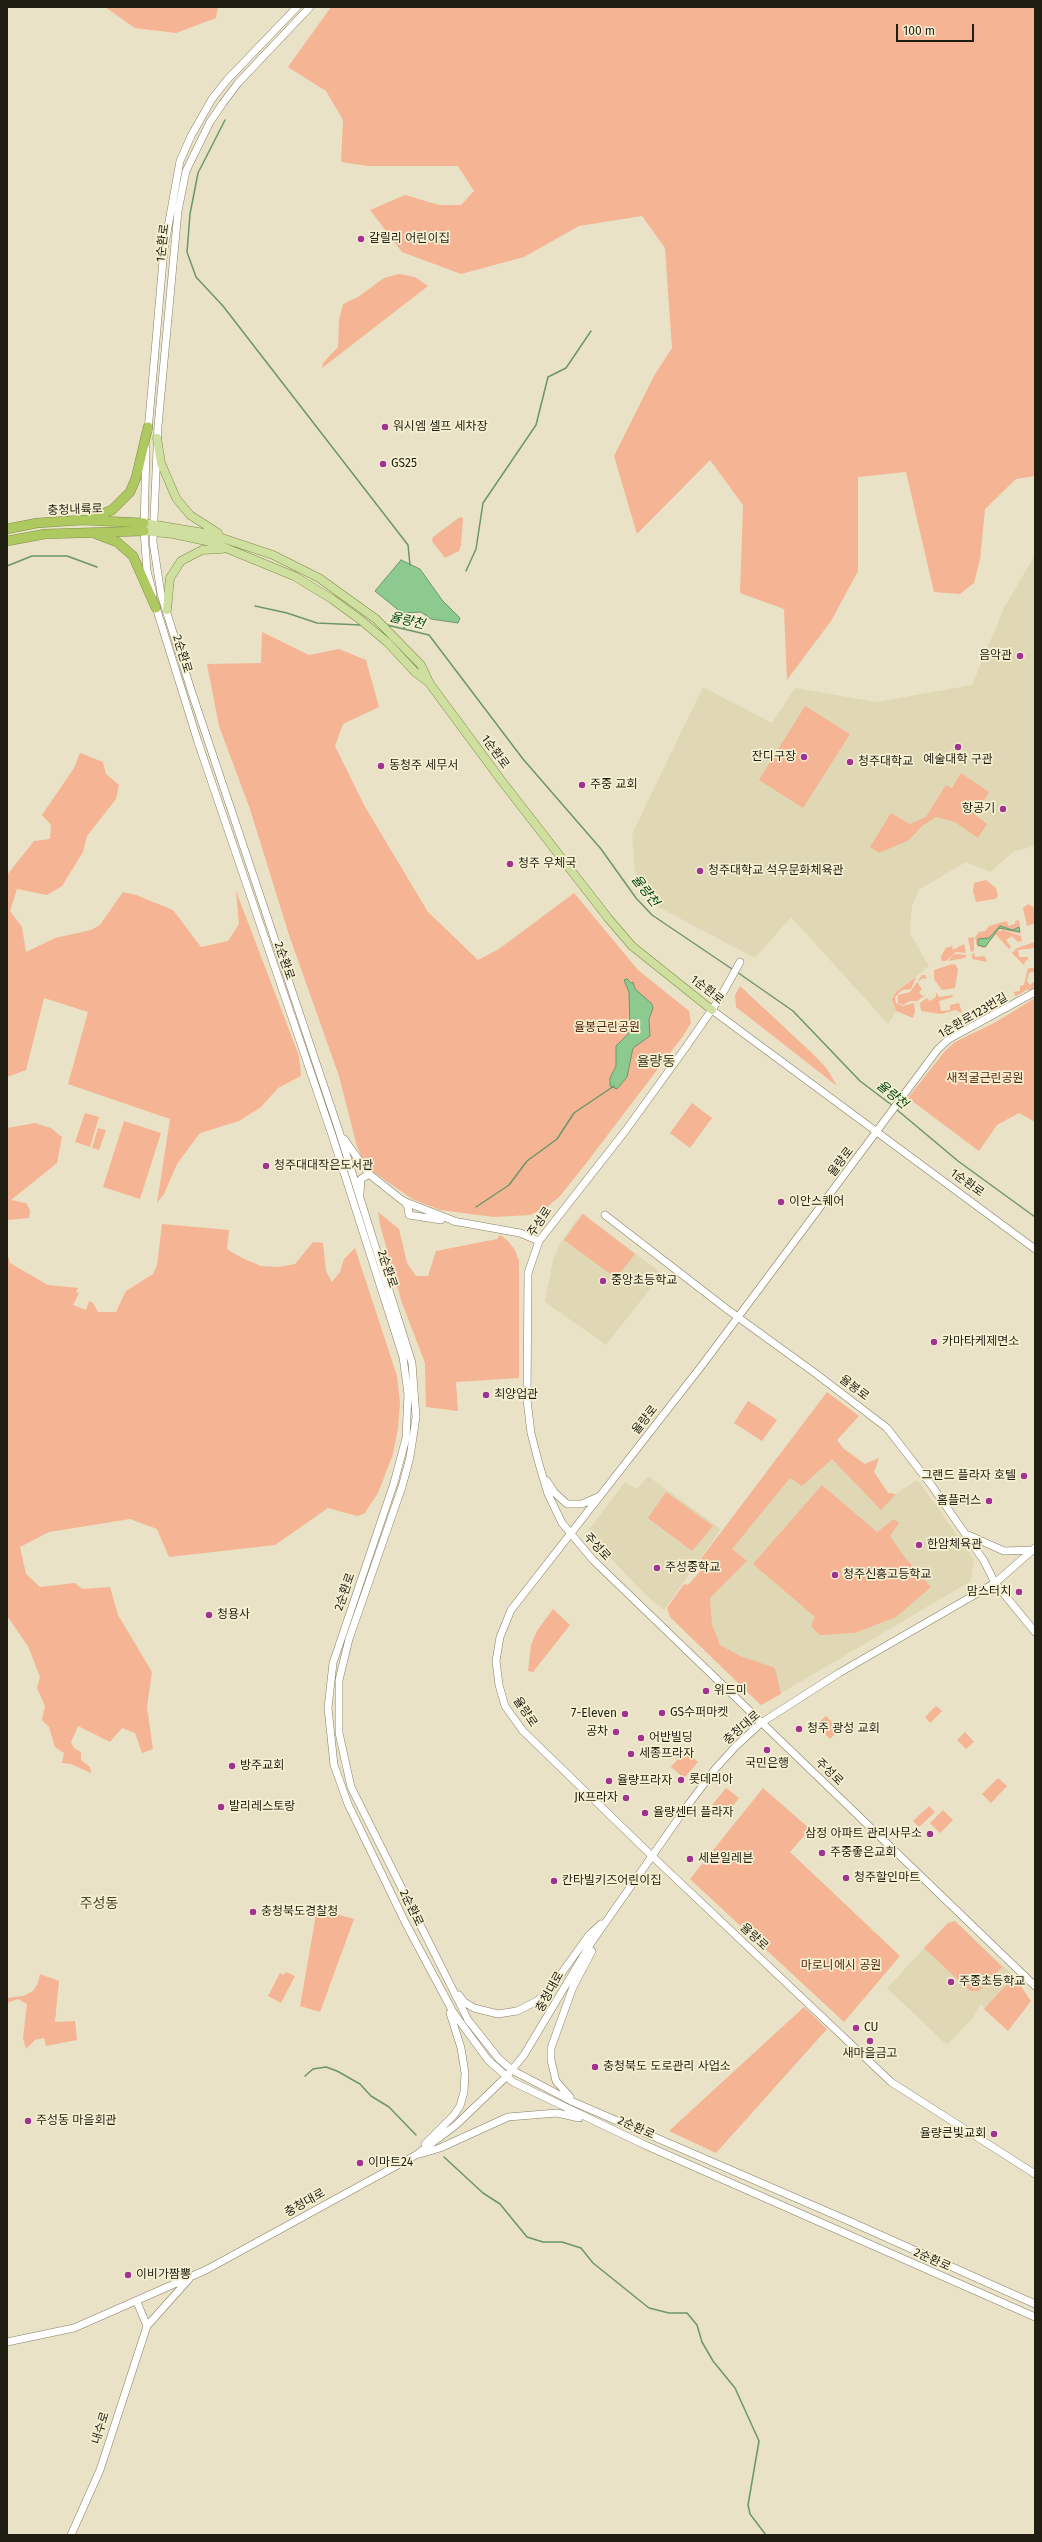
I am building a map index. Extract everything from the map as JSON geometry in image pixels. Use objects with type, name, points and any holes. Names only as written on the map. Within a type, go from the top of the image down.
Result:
[{"type":"highway","points":[[83,520],[106,514],[128,496],[136,478],[148,427]]},
{"type":"highway","name":"충청내륙로","points":[[7,528],[83,520],[148,528]]},
{"type":"highway","name":"충청내륙로","points":[[7,541],[45,534],[148,528]]},
{"type":"highway","points":[[87,532],[117,542],[133,556],[156,608]]},
{"type":"main road","points":[[157,438],[163,468],[176,498],[196,519],[229,539]]},
{"type":"main road","name":"1순환로","points":[[148,528],[188,529],[229,539],[273,555],[319,578],[376,619],[422,666],[430,684],[501,780],[608,918],[632,946],[712,1010]]},
{"type":"main road","name":"1순환로","points":[[148,528],[192,537],[233,550],[294,576],[357,617],[387,642],[415,672],[430,684]]},
{"type":"main road","points":[[167,610],[170,578],[181,561],[202,550],[233,550]]},
{"type":"street","name":"1순환로","points":[[148,528],[144,474],[148,427],[164,249],[180,161],[191,136],[212,99],[297,7]]},
{"type":"street","name":"1순환로","points":[[148,528],[177,219],[186,170],[210,122],[227,98],[310,7]]},
{"type":"street","name":"2순환로","points":[[148,528],[148,571],[156,608],[198,742],[332,1135],[403,1357],[408,1394],[406,1438],[394,1483],[333,1663],[328,1708],[334,1765],[348,1804],[449,2005],[470,2038],[506,2077],[536,2095],[1035,2317]]},
{"type":"street","name":"2순환로","points":[[148,528],[157,577],[191,690],[338,1128],[408,1347],[414,1381],[416,1417],[413,1443],[402,1487],[341,1668],[338,1698],[338,1733],[351,1788],[446,1979],[468,2020],[499,2059],[512,2070],[584,2106],[849,2221],[1035,2304]]},
{"type":"street","name":"주성로","points":[[740,962],[712,1010],[626,1130],[539,1241],[528,1273],[527,1400],[531,1433],[548,1494],[562,1522],[571,1535],[593,1560],[1035,1986]]},
{"type":"street","name":"1순환로123번길","points":[[884,1123],[938,1049],[949,1039],[1035,992]]},
{"type":"street","name":"1순환로","points":[[712,1010],[1035,1248]]},
{"type":"street","name":"율량로","points":[[884,1123],[738,1317],[571,1535],[511,1610],[500,1637],[497,1655],[499,1685],[505,1706],[523,1731],[652,1856],[891,2082],[1035,2174]]},
{"type":"street","points":[[338,1128],[369,1174],[403,1201],[408,1208],[409,1215],[520,1233],[539,1241]]},
{"type":"street","points":[[360,1198],[361,1179],[369,1174]]},
{"type":"street","points":[[403,1201],[457,1222]]},
{"type":"street","name":"율봉로","points":[[605,1215],[738,1317],[887,1428],[984,1561],[995,1583],[1035,1632]]},
{"type":"street","points":[[543,1475],[554,1492],[567,1504],[582,1504],[600,1496]]},
{"type":"street","points":[[965,1534],[984,1544],[1004,1551],[1034,1549]]},
{"type":"street","name":"충청대로","points":[[7,2342],[74,2328],[137,2302],[191,2277],[416,2155],[456,2125],[506,2077],[541,2031],[588,1949],[652,1856],[716,1768],[762,1724],[839,1673],[995,1583],[1034,1549]]},
{"type":"street","points":[[446,1979],[464,2002],[474,2008],[498,2014],[517,2011],[537,2002],[548,1992],[589,1935],[615,1909]]},
{"type":"street","points":[[584,2106],[564,2093],[556,2081],[551,2060],[551,2048],[583,1967],[615,1909]]},
{"type":"street","points":[[416,2155],[437,2130],[454,2115],[460,2106],[464,2092],[465,2073],[461,2048],[449,2005]]},
{"type":"street","points":[[416,2155],[440,2148],[508,2117],[557,2113],[600,2124]]},
{"type":"street","points":[[137,2302],[147,2326],[191,2277]]},
{"type":"street","name":"내수로","points":[[71,2535],[100,2470],[147,2326]]},
{"type":"shaded area","name":"청주대학교","points":[[1035,555],[1035,846],[1015,851],[990,872],[966,862],[920,889],[912,905],[910,933],[929,966],[897,991],[892,999],[896,1011],[888,1024],[791,917],[755,958],[658,907],[635,873],[632,834],[703,687],[772,723],[795,688],[877,702],[972,685],[1004,608]]},
{"type":"shaded area","points":[[401,560],[420,569],[442,600],[460,618],[458,623],[431,619],[421,612],[402,613],[375,591]]},
{"type":"shaded area","points":[[1000,926],[1013,930],[1019,927],[1020,932],[999,928],[985,947],[978,945],[978,939],[989,938]]},
{"type":"shaded area","points":[[627,979],[631,983],[633,982],[635,989],[652,1004],[653,1008],[649,1019],[650,1036],[633,1048],[627,1077],[617,1089],[610,1086],[610,1078],[616,1066],[616,1046],[628,1034],[630,1027],[629,992],[624,980]]},
{"type":"shaded area","name":"중앙초등학교","points":[[582,1213],[660,1272],[661,1275],[606,1345],[545,1302],[553,1260],[561,1242]]},
{"type":"shaded area","name":"청주신흥고등학교","points":[[837,1440],[844,1449],[865,1464],[879,1458],[874,1472],[888,1493],[896,1494],[915,1481],[920,1483],[974,1559],[971,1581],[761,1705],[670,1617],[776,1458],[781,1454]]},
{"type":"shaded area","name":"주성중학교","points":[[648,1476],[721,1529],[664,1610],[648,1597],[592,1539],[588,1531],[625,1482],[637,1489]]},
{"type":"shaded area","name":"주중초등학교","points":[[955,1921],[1014,1976],[985,2008],[981,2004],[973,2018],[947,2045],[887,1988],[948,1923]]},
{"type":"green space","points":[[105,7],[218,7],[216,18],[176,33],[135,28]]},
{"type":"green space","points":[[331,7],[1035,7],[1035,476],[1016,479],[985,509],[980,559],[974,583],[960,594],[934,592],[906,472],[858,477],[858,571],[831,621],[787,680],[784,609],[740,593],[743,505],[710,460],[637,534],[614,456],[654,376],[672,348],[665,248],[642,216],[579,226],[524,257],[461,274],[402,252],[370,210],[405,195],[439,205],[461,205],[474,191],[458,166],[368,166],[341,162],[343,120],[326,91],[288,67]]},
{"type":"green space","points":[[399,274],[415,277],[428,286],[322,368],[323,363],[338,347],[339,320],[343,304],[358,297],[384,278]]},
{"type":"green space","points":[[460,517],[463,518],[461,545],[459,551],[445,558],[432,541],[433,537]]},
{"type":"green space","name":"율봉근린공원","points":[[262,632],[309,655],[339,649],[366,660],[379,707],[343,724],[335,746],[364,805],[428,912],[478,960],[499,949],[574,893],[638,970],[689,1011],[691,1023],[683,1036],[584,1166],[560,1196],[547,1207],[530,1215],[494,1217],[440,1210],[412,1199],[365,1166],[356,1143],[339,1076],[289,935],[250,809],[219,726],[207,664],[261,663]]},
{"type":"green space","name":"잔디구장","points":[[805,706],[850,734],[803,808],[759,780]]},
{"type":"green space","points":[[80,753],[103,762],[106,774],[119,785],[116,799],[87,836],[83,852],[62,886],[47,895],[17,889],[10,911],[22,927],[26,952],[55,938],[91,930],[100,925],[123,892],[136,895],[173,910],[201,947],[228,941],[239,924],[236,891],[299,1056],[301,1076],[278,1088],[261,1107],[239,1121],[200,1133],[177,1164],[164,1194],[157,1203],[170,1119],[68,1084],[88,1012],[44,998],[26,1070],[7,1077],[7,875],[34,841],[50,839],[51,825],[42,815],[74,768]]},
{"type":"green space","points":[[961,773],[989,792],[975,815],[987,824],[978,838],[955,822],[936,817],[922,826],[909,840],[879,853],[870,847],[891,813],[910,824],[926,817],[946,785],[952,788]]},
{"type":"green space","points":[[986,880],[996,888],[998,896],[995,899],[976,902],[973,891],[974,883]]},
{"type":"green space","points":[[1028,904],[1035,908],[1035,923],[1027,926],[1023,908]]},
{"type":"green space","points":[[1019,920],[1020,926],[1015,930],[1000,926],[989,938],[977,942],[982,947],[990,942],[983,948],[977,946],[975,937],[979,932],[985,931],[989,926],[1007,921],[1008,926],[1015,924],[1015,921]]},
{"type":"green space","points":[[999,928],[1020,932],[1021,934],[1000,929],[990,942],[995,932]]},
{"type":"green space","points":[[1003,930],[1021,936],[1022,941],[1018,942],[1012,936],[1006,940],[1011,947],[1009,949],[996,935],[997,932]]},
{"type":"green space","points":[[974,937],[974,951],[971,952],[968,938]]},
{"type":"green space","points":[[1035,942],[1035,948],[1018,950],[1019,957],[1028,957],[1028,960],[1025,961],[1024,965],[1012,953],[1017,948]]},
{"type":"green space","points":[[964,944],[966,953],[956,952],[946,961],[942,961],[941,956],[946,948],[952,946],[953,950]]},
{"type":"green space","points":[[974,953],[975,957],[985,956],[987,962],[972,959],[972,954]]},
{"type":"green space","points":[[953,955],[967,955],[965,958],[948,961]]},
{"type":"green space","points":[[952,964],[956,965],[958,970],[955,988],[942,990],[934,979],[934,970]]},
{"type":"green space","points":[[1028,968],[1035,968],[1035,971],[1029,973],[1027,981],[1030,985],[1035,981],[1035,990],[1026,990],[1012,999],[1016,996],[1013,992],[1020,991],[1020,986],[1024,985]]},
{"type":"green space","points":[[922,975],[925,975],[927,979],[923,978],[917,982]]},
{"type":"green space","points":[[916,977],[911,989],[902,990],[895,997],[896,1003],[903,1006],[914,1003],[915,1011],[913,1018],[896,1011],[892,999],[897,991]]},
{"type":"green space","points":[[917,982],[922,989],[919,992],[922,996],[926,995],[917,1001],[910,1001],[903,1005],[898,1003],[898,995],[910,992]]},
{"type":"green space","points":[[740,986],[814,1055],[827,1069],[837,1086],[736,1007],[735,995]]},
{"type":"green space","points":[[936,992],[939,997],[952,995],[953,997],[939,1001],[941,1011],[950,1010],[950,1005],[959,1003],[962,1013],[955,1010],[941,1014],[921,1011],[920,1003],[927,998],[930,1001],[936,997]]},
{"type":"green space","name":"새적굴근린공원","points":[[1035,998],[1035,1122],[1019,1113],[997,1125],[979,1151],[908,1098],[945,1051],[955,1042],[996,1022]]},
{"type":"green space","points":[[692,1103],[712,1118],[690,1148],[670,1133]]},
{"type":"green space","points":[[85,1113],[99,1117],[90,1147],[75,1142]]},
{"type":"green space","points":[[124,1121],[161,1133],[140,1199],[103,1187]]},
{"type":"green space","points":[[35,1123],[51,1128],[62,1137],[57,1163],[11,1200],[26,1203],[30,1210],[29,1218],[7,1220],[7,1128]]},
{"type":"green space","points":[[98,1128],[106,1130],[99,1150],[92,1148]]},
{"type":"green space","points":[[378,1212],[399,1229],[407,1263],[416,1276],[428,1276],[436,1251],[497,1239],[500,1235],[508,1241],[515,1250],[519,1261],[519,1378],[456,1382],[458,1411],[426,1407],[425,1363],[402,1303],[380,1225]]},
{"type":"green space","points":[[583,1214],[635,1254],[616,1278],[564,1240]]},
{"type":"green space","points":[[162,1224],[229,1230],[227,1249],[242,1258],[261,1266],[278,1267],[295,1264],[313,1242],[323,1243],[326,1271],[332,1282],[340,1272],[344,1259],[355,1248],[397,1376],[400,1403],[398,1428],[393,1454],[378,1493],[364,1514],[357,1516],[328,1508],[275,1545],[169,1557],[157,1529],[130,1519],[49,1532],[20,1547],[26,1574],[40,1587],[75,1583],[82,1589],[110,1587],[118,1615],[152,1672],[147,1707],[153,1749],[142,1753],[135,1733],[122,1728],[110,1742],[78,1726],[71,1742],[74,1748],[81,1752],[81,1760],[90,1767],[91,1773],[71,1764],[62,1763],[64,1753],[55,1747],[49,1727],[42,1720],[45,1706],[37,1688],[40,1677],[28,1646],[7,1616],[7,1253],[10,1263],[48,1285],[78,1288],[76,1292],[79,1293],[73,1305],[86,1310],[89,1301],[93,1303],[98,1312],[116,1312],[126,1291],[153,1274],[157,1265]]},
{"type":"green space","points":[[827,1392],[859,1416],[837,1440],[844,1449],[865,1464],[879,1458],[874,1472],[888,1493],[896,1494],[881,1510],[832,1459],[802,1486],[790,1478],[732,1549],[747,1561],[710,1598],[712,1624],[720,1645],[740,1656],[775,1668],[781,1694],[761,1705],[670,1617],[667,1608],[684,1584],[688,1585],[702,1569],[700,1560]]},
{"type":"green space","points":[[748,1401],[777,1420],[762,1441],[734,1423]]},
{"type":"green space","points":[[822,1485],[877,1532],[894,1519],[899,1523],[890,1536],[906,1559],[931,1587],[896,1617],[855,1633],[820,1635],[811,1626],[815,1617],[753,1564]]},
{"type":"green space","points":[[666,1492],[713,1526],[692,1551],[648,1518]]},
{"type":"green space","points":[[553,1609],[570,1625],[533,1672],[528,1671],[531,1645],[537,1631]]},
{"type":"green space","points":[[936,1706],[942,1711],[930,1723],[925,1717]]},
{"type":"green space","points":[[826,1716],[839,1730],[830,1739],[816,1725]]},
{"type":"green space","points":[[965,1732],[974,1742],[966,1749],[957,1740]]},
{"type":"green space","points":[[685,1751],[698,1762],[684,1778],[671,1767]]},
{"type":"green space","points":[[998,1778],[1007,1786],[991,1803],[982,1794]]},
{"type":"green space","points":[[726,1788],[739,1798],[726,1815],[712,1805]]},
{"type":"green space","name":"마로니에시 공원","points":[[763,1788],[810,1829],[790,1852],[900,1956],[844,2022],[690,1879]]},
{"type":"green space","points":[[929,1806],[935,1812],[919,1827],[913,1821]]},
{"type":"green space","points":[[943,1810],[953,1820],[940,1833],[930,1823]]},
{"type":"green space","points":[[317,1909],[354,1919],[320,2012],[300,2006]]},
{"type":"green space","points":[[955,1921],[1002,1967],[979,1991],[970,1991],[924,1948],[948,1923]]},
{"type":"green space","points":[[286,1972],[295,1976],[281,2003],[268,1996],[280,1973],[284,1975]]},
{"type":"green space","points":[[40,1974],[59,1981],[55,2022],[75,2021],[77,2040],[46,2046],[44,2038],[35,2040],[26,2049],[23,2038],[27,2004],[18,1999],[7,2003],[7,1998],[23,1996],[33,1991],[38,1983]]},
{"type":"green space","points":[[1014,1976],[1031,2001],[1008,2031],[984,2009]]},
{"type":"green space","points":[[804,2007],[827,2029],[716,2153],[669,2131]]},
{"type":"waterway","points":[[225,120],[198,173],[190,214],[187,252],[196,277],[223,306],[408,545],[410,565]]},
{"type":"waterway","points":[[466,571],[476,549],[483,503],[536,425],[548,377],[566,368],[591,331]]},
{"type":"waterway","name":"율량천","points":[[7,566],[32,556],[67,556],[97,567]]},
{"type":"waterway","name":"율량천","points":[[255,606],[287,613],[317,623],[361,625]]},
{"type":"waterway","name":"율량천","points":[[404,628],[406,621]]},
{"type":"waterway","name":"율량천","points":[[387,625],[429,635],[523,759],[601,849],[636,898],[652,915],[732,969]]},
{"type":"waterway","name":"율량천","points":[[737,972],[793,1011],[860,1081],[893,1106]]},
{"type":"waterway","points":[[476,1207],[509,1185],[527,1161],[557,1139],[574,1113],[614,1086]]},
{"type":"waterway","name":"율량천","points":[[896,1109],[958,1161],[1035,1217]]},
{"type":"waterway","points":[[305,2076],[313,2069],[326,2067],[337,2071],[360,2084],[371,2096],[389,2107],[416,2135]]},
{"type":"waterway","points":[[444,2157],[483,2193],[500,2204],[527,2237],[543,2242],[562,2242],[581,2248],[593,2263],[649,2308],[669,2313],[687,2313],[697,2325],[702,2342],[713,2361],[735,2388],[759,2441],[748,2505],[750,2514],[766,2535]]},
{"type":"place","name":"갈릴리 어린이집","points":[[361,239]]},
{"type":"place","name":"워시엠 셀프 세차장","points":[[385,427]]},
{"type":"place","name":"GS25","points":[[383,464]]},
{"type":"place","name":"음악관","points":[[1020,656]]},
{"type":"place","name":"예술대학 구관","points":[[958,747]]},
{"type":"place","name":"잔디구장","points":[[804,757]]},
{"type":"place","name":"청주대학교","points":[[850,762]]},
{"type":"place","name":"동청주 세무서","points":[[381,766]]},
{"type":"place","name":"주중 교회","points":[[582,785]]},
{"type":"place","name":"항공기","points":[[1003,809]]},
{"type":"place","name":"청주 우체국","points":[[510,864]]},
{"type":"place","name":"청주대학교 석우문화체육관","points":[[700,871]]},
{"type":"place","name":"청주대대작은도서관","points":[[266,1166]]},
{"type":"place","name":"이안스퀘어","points":[[781,1202]]},
{"type":"place","name":"중앙초등학교","points":[[603,1281]]},
{"type":"place","name":"카마타케제면소","points":[[934,1342]]},
{"type":"place","name":"최양업관","points":[[486,1395]]},
{"type":"place","name":"그랜드 플라자 호텔","points":[[1024,1476]]},
{"type":"place","name":"홈플러스","points":[[989,1501]]},
{"type":"place","name":"한암체육관","points":[[919,1545]]},
{"type":"place","name":"주성중학교","points":[[657,1568]]},
{"type":"place","name":"청주신흥고등학교","points":[[835,1575]]},
{"type":"place","name":"맘스터치","points":[[1019,1592]]},
{"type":"place","name":"청용사","points":[[209,1615]]},
{"type":"place","name":"위드미","points":[[706,1691]]},
{"type":"place","name":"GS수퍼마켓","points":[[662,1713]]},
{"type":"place","name":"7-Eleven","points":[[625,1714]]},
{"type":"place","name":"청주 광성 교회","points":[[799,1729]]},
{"type":"place","name":"공차","points":[[616,1732]]},
{"type":"place","name":"어반빌딩","points":[[641,1738]]},
{"type":"place","name":"국민은행","points":[[767,1750]]},
{"type":"place","name":"세종프라자","points":[[631,1754]]},
{"type":"place","name":"방주교회","points":[[232,1766]]},
{"type":"place","name":"롯데리아","points":[[681,1780]]},
{"type":"place","name":"율량프라자","points":[[609,1781]]},
{"type":"place","name":"JK프라자","points":[[626,1798]]},
{"type":"place","name":"발리레스토랑","points":[[221,1807]]},
{"type":"place","name":"율량센터 플라자","points":[[645,1813]]},
{"type":"place","name":"삼정 아파트 관리사무소","points":[[930,1834]]},
{"type":"place","name":"주중좋은교회","points":[[822,1853]]},
{"type":"place","name":"세븐일레븐","points":[[690,1859]]},
{"type":"place","name":"청주할인마트","points":[[846,1878]]},
{"type":"place","name":"칸타빌키즈어린이집","points":[[554,1881]]},
{"type":"place","name":"충청북도경찰청","points":[[253,1912]]},
{"type":"place","name":"주중초등학교","points":[[951,1982]]},
{"type":"place","name":"CU","points":[[856,2028]]},
{"type":"place","name":"새마을금고","points":[[870,2041]]},
{"type":"place","name":"충청북도 도로관리 사업소","points":[[595,2067]]},
{"type":"place","name":"주성동 마을회관","points":[[28,2121]]},
{"type":"place","name":"율량큰빛교회","points":[[994,2134]]},
{"type":"place","name":"이마트24","points":[[360,2163]]},
{"type":"place","name":"이비가짬뽕","points":[[128,2275]]},
{"type":"district","name":"율량동","points":[[656,1062]]},
{"type":"district","name":"주성동","points":[[99,1904]]}]
